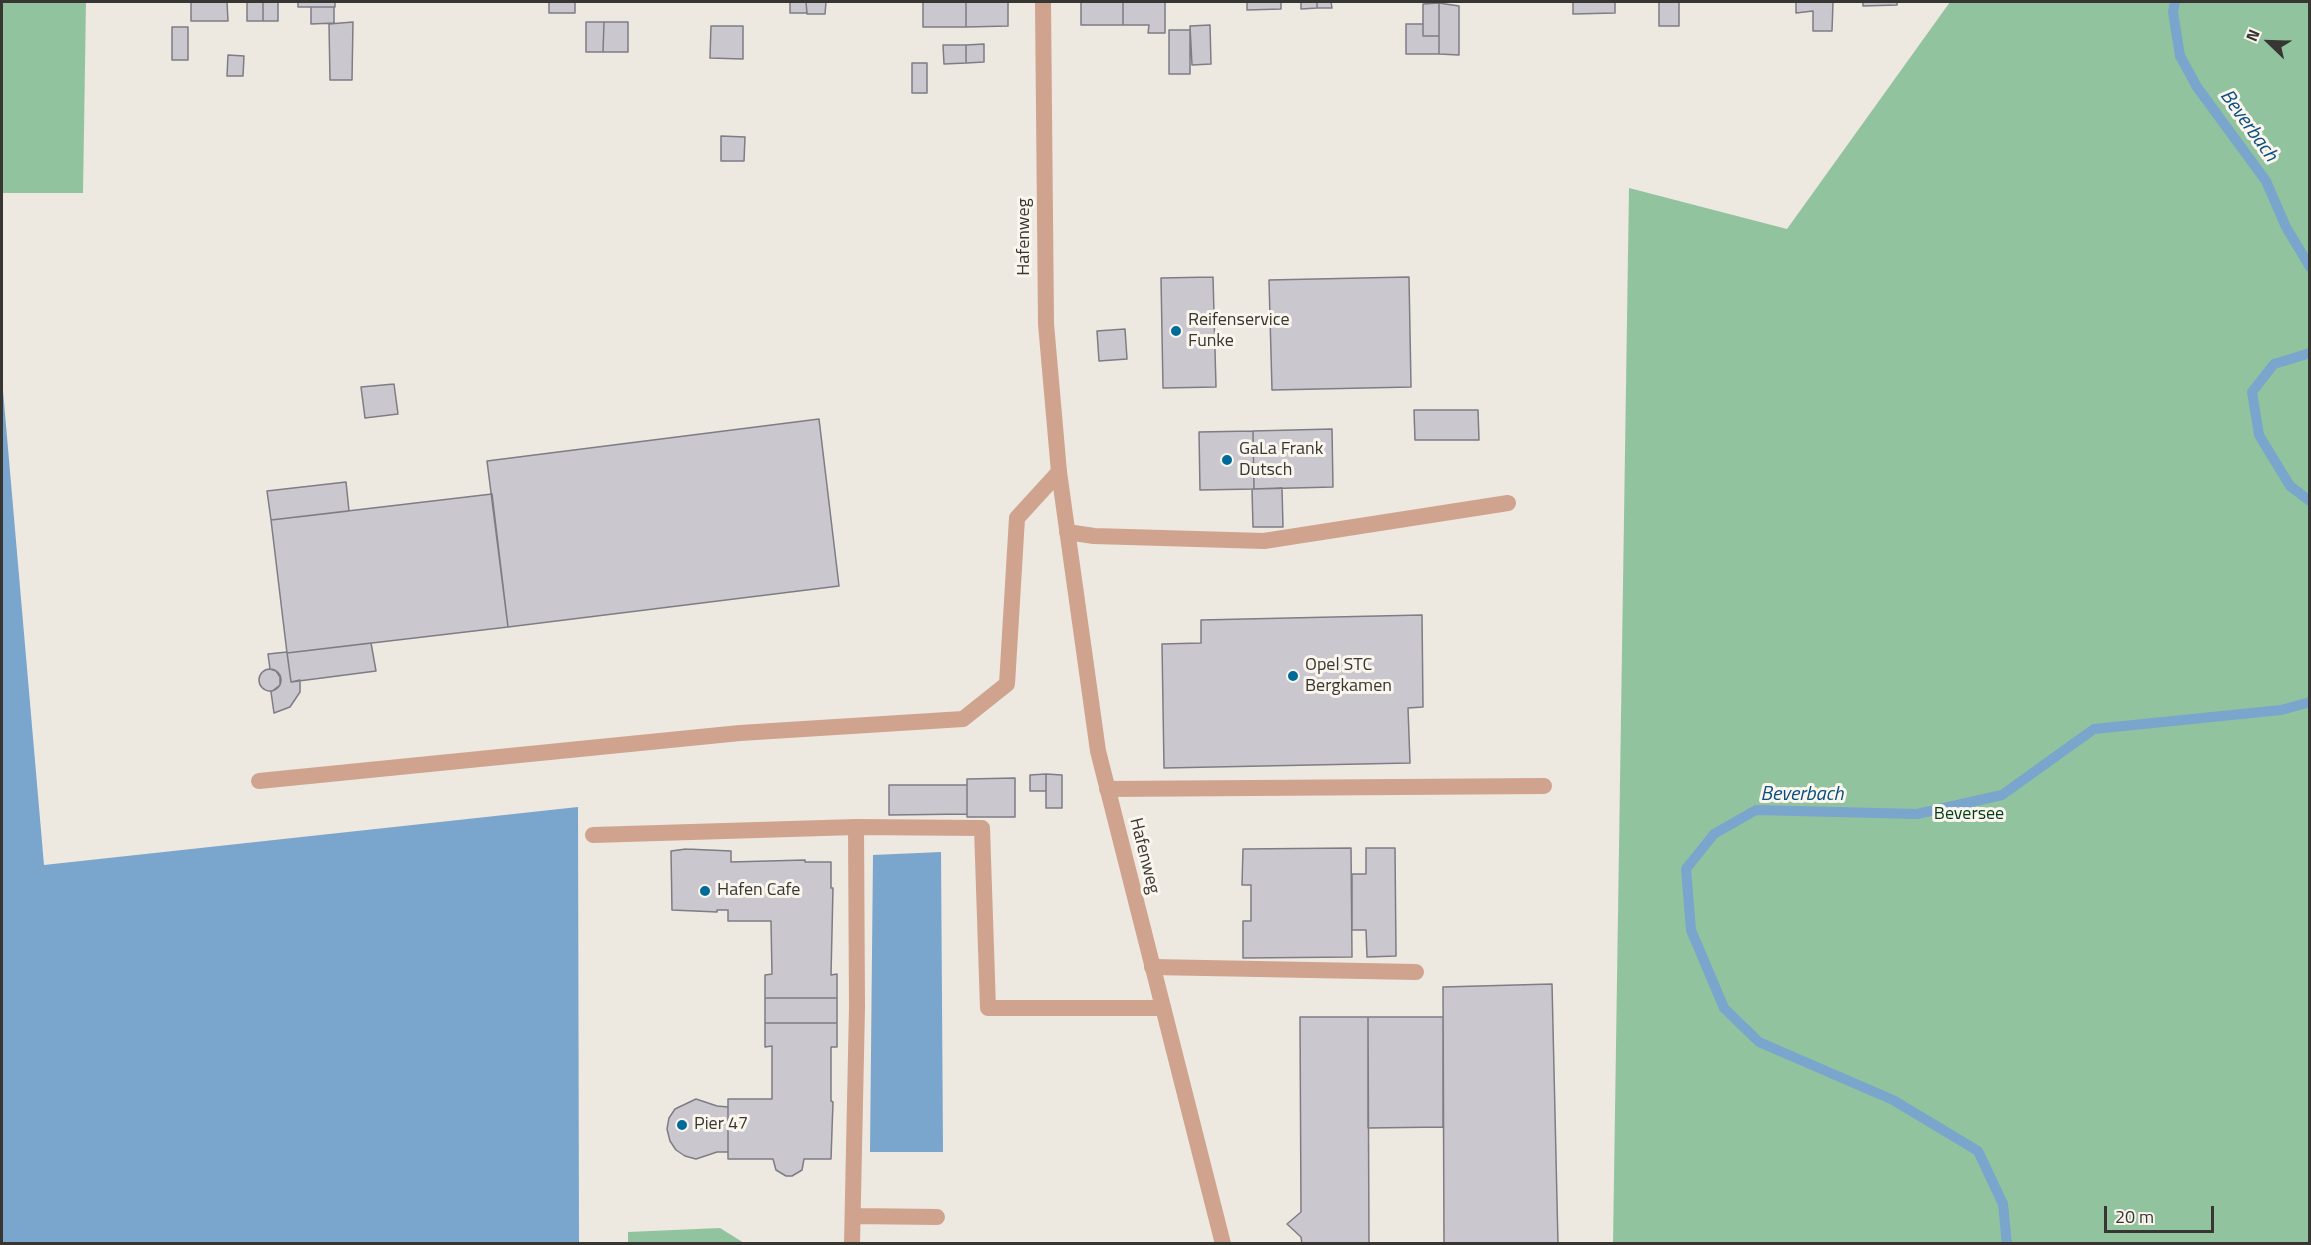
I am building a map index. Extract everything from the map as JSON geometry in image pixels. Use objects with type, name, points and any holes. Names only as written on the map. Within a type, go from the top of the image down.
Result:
[{"type":"street","name":"Hafenweg","points":[[1043,2],[1046,324],[1059,472],[1098,751],[1223,1244]]},
{"type":"street","points":[[259,781],[740,733],[963,719],[1007,684],[1017,518],[1059,472]]},
{"type":"street","points":[[1067,532],[1094,536],[1264,541],[1508,503]]},
{"type":"street","points":[[1107,789],[1544,786]]},
{"type":"street","points":[[852,1244],[856,828]]},
{"type":"street","points":[[593,835],[856,828],[982,828],[988,1008],[1163,1008]]},
{"type":"street","points":[[1152,967],[1416,972]]},
{"type":"street","points":[[854,1216],[936,1217]]},
{"type":"green space","points":[[2,2],[86,2],[83,193],[2,193]]},
{"type":"green space","name":"Beversee","points":[[1950,2],[2309,2],[2309,1243],[1613,1243],[1629,188],[1787,229]]},
{"type":"green space","points":[[720,1228],[744,1243],[628,1243],[628,1232]]},
{"type":"water","points":[[2,379],[44,865],[578,807],[579,1243],[2,1243]]},
{"type":"water","points":[[941,852],[943,1152],[870,1152],[873,855]]},
{"type":"building","points":[[191,2],[227,2],[228,21],[191,21]]},
{"type":"building","points":[[247,2],[263,2],[263,21],[247,21]]},
{"type":"building","points":[[263,2],[278,2],[278,21],[263,21]]},
{"type":"building","points":[[298,2],[335,2],[335,7],[298,7]]},
{"type":"building","points":[[549,2],[575,2],[575,13],[549,13]]},
{"type":"building","points":[[790,2],[806,2],[807,13],[790,13]]},
{"type":"building","points":[[806,2],[826,2],[825,14],[807,14]]},
{"type":"building","points":[[923,2],[966,2],[966,27],[923,27]]},
{"type":"building","points":[[966,2],[1008,2],[1008,26],[966,27]]},
{"type":"building","points":[[1081,2],[1123,2],[1123,25],[1081,25]]},
{"type":"building","points":[[1123,2],[1165,2],[1165,33],[1148,33],[1149,25],[1123,25]]},
{"type":"building","points":[[1247,2],[1281,2],[1281,9],[1247,10]]},
{"type":"building","points":[[1301,2],[1317,2],[1317,8],[1301,9]]},
{"type":"building","points":[[1317,2],[1331,2],[1332,8],[1317,8]]},
{"type":"building","points":[[1573,2],[1615,2],[1615,13],[1573,14]]},
{"type":"building","points":[[1659,2],[1679,2],[1679,26],[1659,26]]},
{"type":"building","points":[[1796,2],[1833,2],[1832,31],[1813,31],[1813,11],[1796,13]]},
{"type":"building","points":[[1863,2],[1897,2],[1897,5],[1863,6]]},
{"type":"building","points":[[1439,3],[1459,6],[1459,55],[1439,54]]},
{"type":"building","points":[[1439,3],[1439,36],[1423,36],[1423,4]]},
{"type":"building","points":[[311,7],[334,7],[334,23],[311,24]]},
{"type":"building","points":[[353,22],[352,80],[330,80],[329,24]]},
{"type":"building","points":[[586,22],[604,22],[603,52],[586,52]]},
{"type":"building","points":[[604,22],[628,22],[628,52],[603,52]]},
{"type":"building","points":[[1406,24],[1423,24],[1423,36],[1439,36],[1439,54],[1406,54]]},
{"type":"building","points":[[1210,25],[1211,64],[1192,65],[1190,26]]},
{"type":"building","points":[[711,26],[743,26],[743,59],[710,58]]},
{"type":"building","points":[[172,27],[188,27],[188,60],[172,60]]},
{"type":"building","points":[[1169,30],[1190,30],[1190,74],[1169,74]]},
{"type":"building","points":[[984,44],[984,62],[966,63],[966,45]]},
{"type":"building","points":[[943,45],[966,45],[966,63],[944,64]]},
{"type":"building","points":[[228,55],[244,56],[243,76],[227,76]]},
{"type":"building","points":[[912,63],[927,63],[927,93],[912,93]]},
{"type":"building","points":[[721,136],[745,137],[744,161],[721,161]]},
{"type":"building","points":[[1213,277],[1216,387],[1163,388],[1161,278]]},
{"type":"building","points":[[1409,277],[1411,387],[1272,390],[1269,280]]},
{"type":"building","points":[[1125,329],[1127,359],[1099,361],[1097,331]]},
{"type":"building","points":[[394,384],[398,414],[365,418],[361,387]]},
{"type":"building","points":[[1414,410],[1478,410],[1479,440],[1415,440]]},
{"type":"building","points":[[819,419],[839,586],[508,627],[487,461]]},
{"type":"building","points":[[1332,429],[1333,487],[1254,489],[1253,431]]},
{"type":"building","name":"GaLa Frank Dutsch","points":[[1253,431],[1254,489],[1200,490],[1199,432]]},
{"type":"building","points":[[346,482],[349,511],[271,520],[267,491]]},
{"type":"building","points":[[1282,488],[1283,527],[1253,527],[1252,489]]},
{"type":"building","points":[[492,494],[508,627],[287,653],[271,520]]},
{"type":"building","name":"Opel STC Bergkamen","points":[[1422,615],[1423,707],[1408,708],[1410,763],[1164,768],[1162,644],[1201,643],[1201,620]]},
{"type":"building","points":[[371,643],[376,671],[291,682],[287,653]]},
{"type":"building","points":[[287,652],[291,682],[300,680],[300,692],[290,707],[274,713],[271,692],[280,685],[280,677],[276,671],[270,669],[268,654]]},
{"type":"building","points":[[270,669],[278,672],[281,680],[278,688],[270,691],[262,688],[259,680],[262,672]]},
{"type":"building","points":[[1046,774],[1046,791],[1030,791],[1030,775]]},
{"type":"building","points":[[1046,774],[1062,775],[1062,808],[1046,808]]},
{"type":"building","points":[[1015,778],[1015,817],[967,817],[967,779]]},
{"type":"building","points":[[889,785],[967,785],[967,814],[889,815]]},
{"type":"building","points":[[1351,848],[1352,957],[1243,958],[1243,921],[1251,921],[1251,885],[1242,885],[1243,849]]},
{"type":"building","points":[[1366,848],[1395,848],[1396,956],[1367,957],[1366,930],[1352,930],[1352,874],[1366,874]]},
{"type":"building","points":[[686,849],[731,851],[731,862],[805,860],[805,862],[831,862],[831,888],[833,888],[831,975],[837,974],[837,998],[765,998],[765,975],[772,974],[771,921],[728,921],[728,910],[717,910],[717,912],[672,910],[671,851]]},
{"type":"building","points":[[1552,984],[1558,1244],[1444,1244],[1443,987]]},
{"type":"building","points":[[765,998],[837,998],[837,1023],[765,1023]]},
{"type":"building","points":[[1300,1017],[1368,1017],[1369,1244],[1302,1244],[1301,1237],[1287,1224],[1301,1212]]},
{"type":"building","points":[[1368,1017],[1443,1017],[1443,1127],[1368,1128]]},
{"type":"building","points":[[765,1023],[837,1023],[837,1047],[831,1047],[831,1101],[833,1102],[831,1159],[804,1159],[802,1170],[792,1176],[786,1176],[776,1170],[773,1159],[728,1159],[728,1099],[772,1099],[772,1046],[765,1047]]},
{"type":"building","points":[[696,1099],[728,1107],[728,1152],[717,1152],[696,1159],[676,1150],[670,1141],[667,1129],[669,1118],[675,1109]]},
{"type":"waterway","name":"Beverbach","points":[[2175,2],[2173,12],[2180,56],[2197,87],[2266,181],[2286,227],[2310,267]]},
{"type":"waterway","name":"Beverbach","points":[[2310,353],[2274,364],[2252,392],[2259,435],[2290,486],[2310,501]]},
{"type":"waterway","name":"Beverbach","points":[[2007,1244],[2003,1204],[1978,1151],[1893,1100],[1759,1042],[1724,1008],[1691,930],[1686,869],[1714,834],[1756,810],[1917,814],[2002,795],[2094,729],[2281,710],[2310,702]]},
{"type":"place","name":"Reifenservice Funke","points":[[1176,331]]},
{"type":"place","name":"GaLa Frank Dutsch","points":[[1227,460]]},
{"type":"place","name":"Opel STC Bergkamen","points":[[1293,676]]},
{"type":"place","name":"Hafen Cafe","points":[[705,891]]},
{"type":"place","name":"Pier 47","points":[[682,1125]]}]
